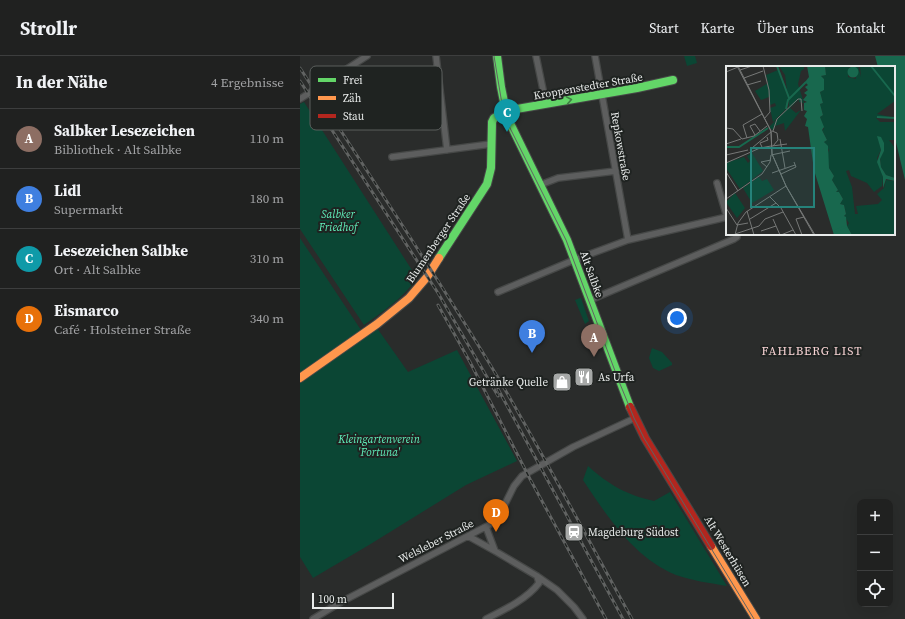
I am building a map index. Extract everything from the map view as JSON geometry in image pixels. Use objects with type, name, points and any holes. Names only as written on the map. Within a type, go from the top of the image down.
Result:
[{"type":"main road","name":"Alt Salbke","points":[[496,56],[506,112],[567,240],[608,351],[635,418],[645,438],[680,495]]},
{"type":"main road","name":"Kroppenstedter Straße","points":[[506,112],[673,80]]},
{"type":"main road","name":"Blumenberger Straße","points":[[300,378],[401,306],[427,277],[486,187],[490,178],[491,168],[492,121],[494,118],[506,112]]},
{"type":"main road","name":"Alt Westerhüsen","points":[[680,495],[756,619]]},
{"type":"street","points":[[351,66],[367,56]]},
{"type":"street","points":[[436,56],[437,66]]},
{"type":"street","points":[[536,56],[546,104]]},
{"type":"street","name":"Repkowstraße","points":[[595,56],[628,240]]},
{"type":"street","points":[[300,99],[310,93]]},
{"type":"street","points":[[442,107],[447,150]]},
{"type":"street","points":[[392,157],[492,144]]},
{"type":"street","points":[[540,185],[558,178],[616,171]]},
{"type":"street","points":[[717,183],[726,214]]},
{"type":"street","points":[[498,292],[628,240],[726,217]]},
{"type":"street","points":[[590,300],[736,236]]},
{"type":"street","name":"Welsleber Straße","points":[[313,619],[341,602],[486,527],[498,517],[514,486],[522,476],[573,447],[635,418]]},
{"type":"street","points":[[486,527],[495,550]]},
{"type":"street","points":[[468,536],[495,550],[537,576],[561,594],[574,607],[582,619]]},
{"type":"street","points":[[486,619],[508,607],[530,592],[539,583],[537,576]]},
{"type":"green space","points":[[684,56],[695,56],[697,63],[687,66]]},
{"type":"green space","name":"Salbker Friedhof","points":[[304,102],[310,111],[310,130],[322,130],[417,278],[399,298],[364,325],[300,229],[300,104]]},
{"type":"green space","points":[[300,238],[361,330],[300,373]]},
{"type":"green space","points":[[580,298],[589,321],[585,324],[575,300]]},
{"type":"green space","name":"Kleingartenverein 'Fortuna'","points":[[377,328],[408,372],[457,350],[517,461],[466,485],[313,578],[300,557],[300,382]]},
{"type":"green space","points":[[652,348],[662,352],[672,363],[672,365],[659,371],[653,368],[649,358]]},
{"type":"green space","points":[[588,466],[611,484],[644,499],[654,501],[670,492],[727,586],[676,575],[661,568],[634,547],[602,508],[583,480]]},
{"type":"shaded area","points":[[875,56],[905,56],[905,180],[895,138],[895,66],[878,66]]},
{"type":"tram line","points":[[494,56],[505,118],[566,240],[634,418],[644,438],[754,619]]},
{"type":"railway","points":[[300,68],[310,83]]},
{"type":"railway","points":[[300,81],[310,96]]},
{"type":"railway","points":[[332,130],[438,293],[498,396]]},
{"type":"railway","points":[[340,130],[424,259],[497,376],[549,466],[632,619]]},
{"type":"railway","points":[[438,305],[470,362],[530,479],[606,619]]},
{"type":"railway","points":[[498,389],[623,619]]},
{"type":"traffic: fast","points":[[497,56],[507,117],[567,240],[630,407]]},
{"type":"traffic: fast","points":[[439,258],[487,184],[491,168],[492,122],[494,118],[505,111],[637,88],[673,80]]},
{"type":"traffic: slow","points":[[300,378],[377,324],[409,298],[427,277],[439,258]]},
{"type":"traffic: slow","points":[[711,546],[756,619]]},
{"type":"traffic: jam","points":[[630,407],[645,438],[711,546]]},
{"type":"place","name":"Lesezeichen Salbke","points":[[507,132]]},
{"type":"place","name":"Lidl","points":[[532,353]]},
{"type":"place","name":"Salbker Lesezeichen","points":[[594,357]]},
{"type":"place","name":"As Urfa","points":[[584,377]]},
{"type":"place","name":"Getränke Quelle","points":[[562,382]]},
{"type":"place","name":"Eismarco","points":[[496,532]]},
{"type":"place","name":"Magdeburg Südost","points":[[574,532]]},
{"type":"district","name":"FAHLBERG LIST","points":[[812,351]]}]
